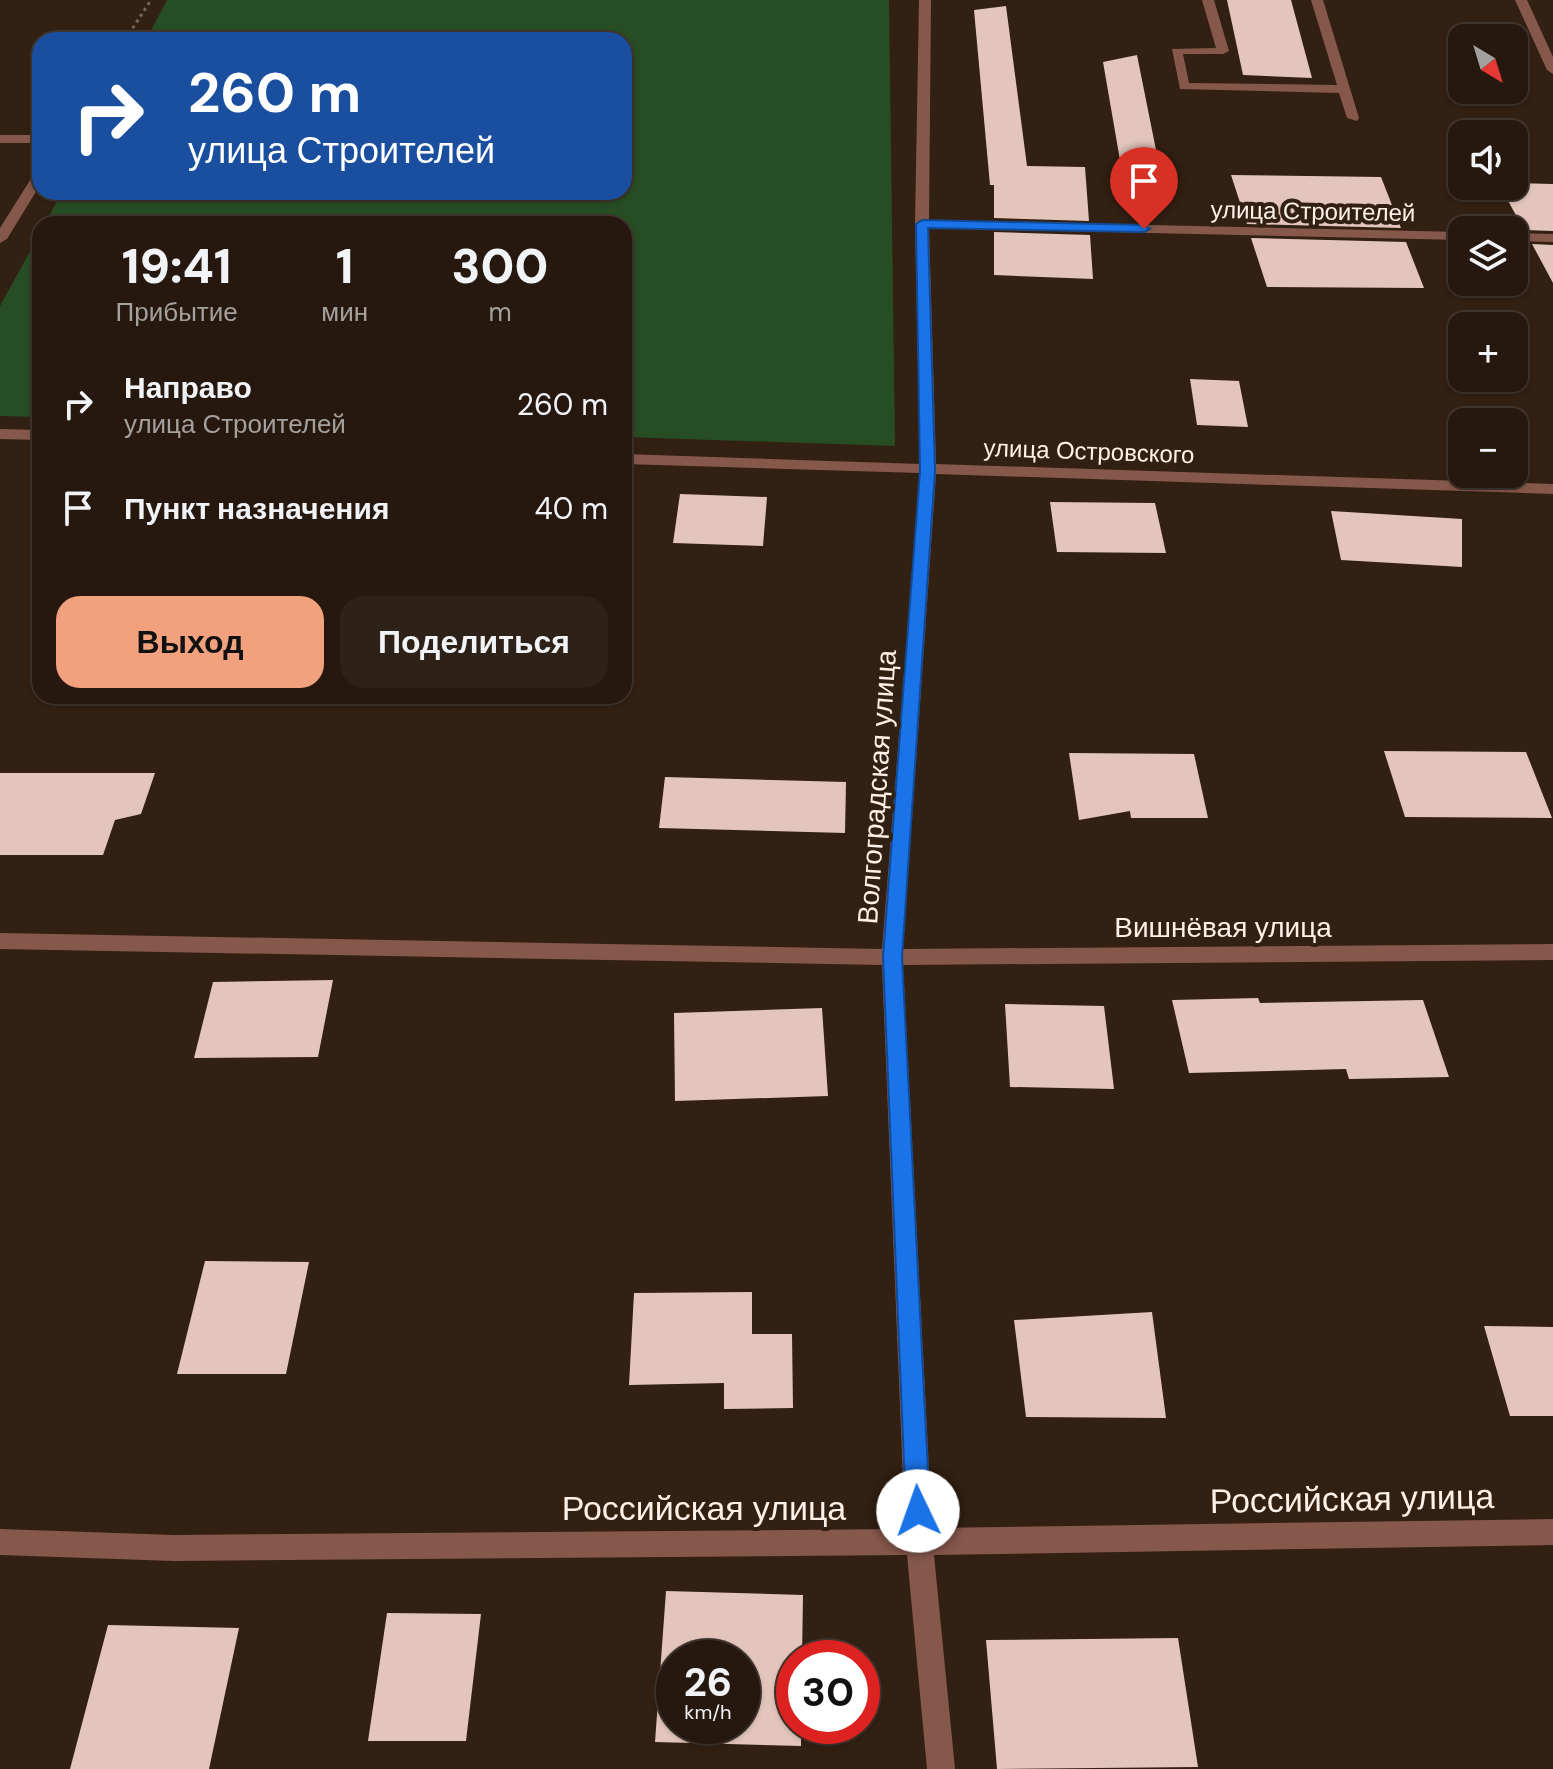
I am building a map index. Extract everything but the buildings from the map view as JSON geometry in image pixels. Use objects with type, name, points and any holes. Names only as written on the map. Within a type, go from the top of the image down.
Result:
[{"type":"street","name":"Волгоградская улица","points":[[925,0],[922,224],[928,471],[892,957],[919,1542],[941,1769]]},
{"type":"street","points":[[1208,0],[1223,51],[1176,51],[1184,86],[1344,89]]},
{"type":"street","points":[[1317,0],[1353,118]]},
{"type":"street","points":[[1521,0],[1548,50],[1553,70]]},
{"type":"street","points":[[0,139],[32,139]]},
{"type":"street","points":[[0,239],[32,187]]},
{"type":"street","name":"улица Строителей","points":[[922,224],[1448,236]]},
{"type":"street","points":[[1528,237],[1553,238]]},
{"type":"street","points":[[0,434],[32,435]]},
{"type":"street","name":"улица Островского","points":[[632,459],[1553,489]]},
{"type":"street","name":"Вишнёвая улица","points":[[0,941],[892,957],[1553,952]]},
{"type":"street","name":"Российская улица","points":[[0,1542],[174,1548],[919,1542],[1553,1532]]},
{"type":"path","points":[[130,32],[151,0]]},
{"type":"green space","points":[[167,0],[889,0],[895,446],[632,437],[632,216],[49,216],[58,200],[632,200],[632,32],[150,32]]},
{"type":"green space","points":[[32,248],[32,417],[0,416],[0,306]]},
{"type":"route","points":[[918,1511],[892,957],[928,471],[922,224],[1144,229]]}]
